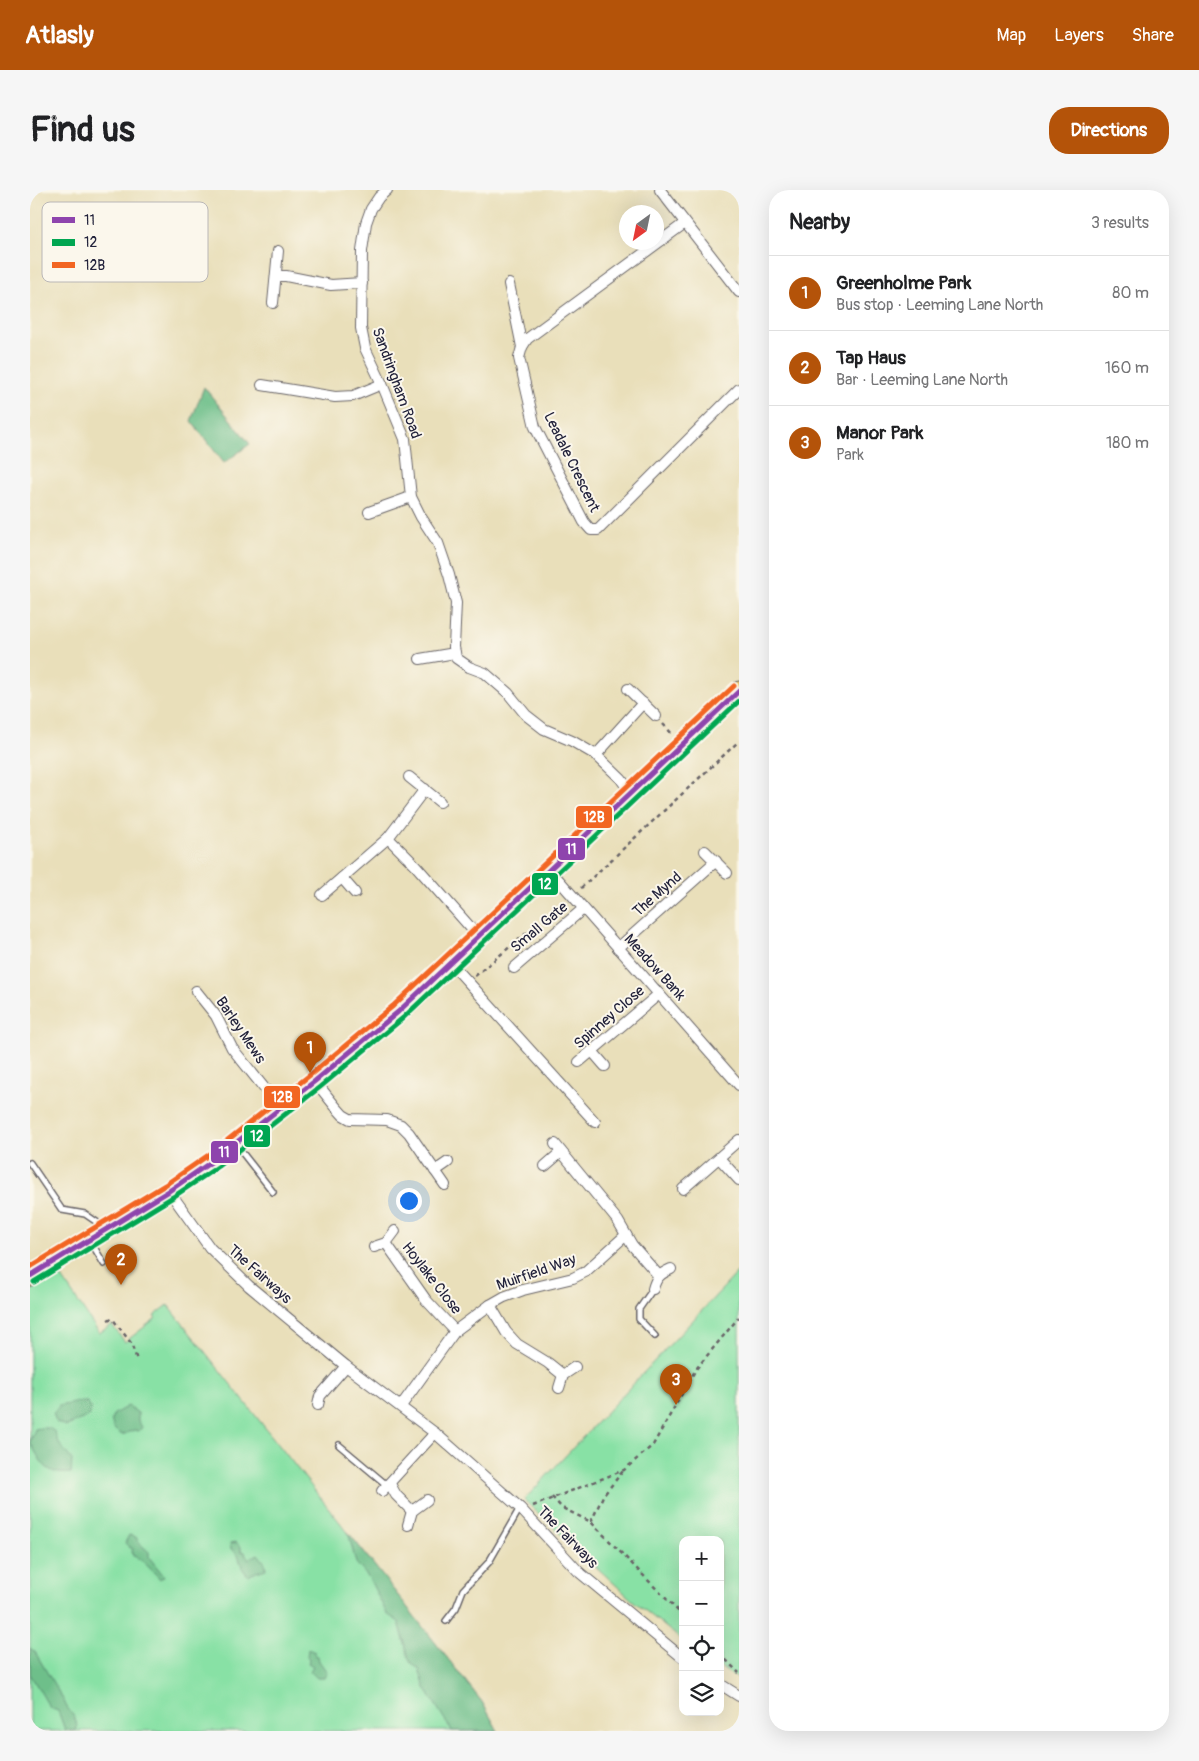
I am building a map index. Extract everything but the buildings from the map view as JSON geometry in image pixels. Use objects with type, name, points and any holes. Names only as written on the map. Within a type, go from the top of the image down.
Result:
[{"type":"highway","points":[[30,1276],[169,1191],[235,1144],[315,1081],[398,1012],[548,869],[739,692]]},
{"type":"street","name":"Sandringham Road","points":[[387,190],[379,197],[371,209],[366,223],[362,251],[361,328],[365,348],[405,439],[411,497],[438,543],[449,575],[456,603],[455,653]]},
{"type":"street","points":[[660,190],[739,292]]},
{"type":"street","points":[[522,347],[527,339],[686,223]]},
{"type":"street","points":[[273,303],[278,251]]},
{"type":"street","points":[[276,276],[286,276],[331,285],[362,284]]},
{"type":"street","points":[[509,284],[522,347]]},
{"type":"street","name":"Leadale Crescent","points":[[522,347],[519,358],[535,427],[584,522],[591,530],[598,530],[608,522],[739,389]]},
{"type":"street","points":[[262,385],[335,397],[353,396],[382,384]]},
{"type":"street","points":[[369,512],[411,497]]},
{"type":"street","points":[[420,659],[455,653],[456,658],[469,667],[485,674],[508,693],[532,720],[596,756],[621,779],[631,793]]},
{"type":"street","points":[[628,689],[656,716]]},
{"type":"street","points":[[596,756],[643,703]]},
{"type":"street","points":[[409,777],[440,802]]},
{"type":"street","points":[[322,895],[388,838],[425,789]]},
{"type":"street","points":[[388,838],[416,866],[478,936]]},
{"type":"street","points":[[705,851],[728,873]]},
{"type":"street","name":"The Mynd","points":[[618,948],[716,862]]},
{"type":"street","name":"Meadow Bank","points":[[548,869],[739,1085]]},
{"type":"street","points":[[342,878],[355,894]]},
{"type":"street","name":"Small Gate","points":[[514,968],[583,909]]},
{"type":"street","points":[[451,963],[595,1122]]},
{"type":"street","name":"Barley Mews","points":[[196,991],[216,1016],[232,1048],[281,1109]]},
{"type":"street","name":"Spinney Close","points":[[579,1062],[659,994]]},
{"type":"street","points":[[592,1051],[605,1066]]},
{"type":"street","points":[[315,1081],[343,1115],[350,1119],[387,1120],[401,1125],[445,1185]]},
{"type":"street","points":[[683,1189],[720,1159],[739,1140]]},
{"type":"street","points":[[545,1166],[558,1148],[618,1221],[636,1251],[659,1276]]},
{"type":"street","points":[[720,1159],[739,1180]]},
{"type":"street","points":[[435,1171],[448,1162]]},
{"type":"street","name":"The Fairways","points":[[169,1191],[210,1248],[248,1286],[346,1366],[435,1433],[520,1508],[579,1572],[679,1655]]},
{"type":"street","points":[[374,1247],[386,1243],[396,1231]]},
{"type":"street","name":"Muirfield Way","points":[[401,1406],[455,1331],[490,1305],[523,1290],[556,1283],[586,1272],[626,1235]]},
{"type":"street","name":"Hoylake Close","points":[[386,1243],[426,1300],[455,1331]]},
{"type":"street","points":[[653,1289],[659,1276],[671,1269]]},
{"type":"street","points":[[490,1305],[506,1332],[517,1344],[548,1363],[563,1375]]},
{"type":"street","points":[[318,1405],[320,1396],[346,1366]]},
{"type":"street","points":[[559,1388],[563,1375],[575,1367]]},
{"type":"street","points":[[412,1511],[387,1487],[435,1433]]},
{"type":"street","points":[[408,1525],[412,1511],[427,1500]]},
{"type":"street","points":[[724,1687],[739,1696]]},
{"type":"lane","points":[[235,1144],[274,1192]]},
{"type":"lane","points":[[30,1163],[62,1210],[85,1214],[107,1229]]},
{"type":"lane","points":[[90,1240],[104,1264]]},
{"type":"lane","points":[[653,1289],[639,1309],[639,1319],[655,1336]]},
{"type":"lane","points":[[339,1445],[387,1487]]},
{"type":"lane","points":[[446,1621],[456,1608],[462,1590],[489,1562],[520,1508]]},
{"type":"path","points":[[656,716],[682,745]]},
{"type":"path","points":[[468,982],[572,896],[739,741]]},
{"type":"path","points":[[591,1522],[603,1496],[624,1470],[653,1445],[696,1369],[739,1317]]},
{"type":"path","points":[[108,1320],[112,1318],[131,1343],[137,1360]]},
{"type":"path","points":[[520,1508],[535,1506],[552,1497],[624,1470]]},
{"type":"path","points":[[552,1497],[562,1508],[591,1522],[679,1612]]},
{"type":"path","points":[[724,1658],[739,1674]]},
{"type":"green space","points":[[204,387],[250,444],[224,463],[191,421]]},
{"type":"green space","points":[[739,1271],[739,1680],[724,1670],[724,1536],[679,1536],[679,1638],[632,1600],[524,1500]]},
{"type":"green space","points":[[58,1272],[99,1333],[112,1325],[125,1342],[156,1318],[154,1316],[168,1305],[482,1702],[498,1731],[30,1731],[30,1291]]},
{"type":"green space","points":[[87,1402],[91,1409],[89,1416],[67,1426],[57,1423],[53,1414],[59,1406]]},
{"type":"green space","points":[[128,1406],[138,1413],[138,1421],[142,1427],[139,1431],[134,1430],[122,1435],[114,1429],[111,1420],[114,1414]]},
{"type":"green space","points":[[49,1428],[55,1432],[58,1442],[72,1460],[71,1473],[50,1470],[41,1461],[30,1442],[35,1429]]},
{"type":"green space","points":[[348,1532],[482,1702],[498,1731],[452,1731],[425,1688],[419,1669],[410,1662],[399,1622],[387,1614],[369,1578],[356,1563]]},
{"type":"green space","points":[[129,1535],[136,1537],[139,1543],[149,1552],[149,1557],[164,1576],[160,1579],[144,1562],[133,1556],[133,1549],[125,1543]]},
{"type":"green space","points":[[236,1542],[249,1559],[258,1554],[265,1563],[266,1569],[248,1576],[242,1568],[243,1565],[238,1556],[231,1549],[230,1543]]},
{"type":"green space","points":[[30,1648],[35,1652],[74,1717],[77,1729],[74,1731],[65,1730],[58,1711],[50,1708],[30,1674]]},
{"type":"green space","points":[[308,1649],[315,1652],[327,1672],[324,1678],[317,1678],[310,1671],[313,1666],[308,1663]]},
{"type":"transit line","name":"12B","points":[[30,1267],[165,1185],[210,1154],[310,1075],[393,1006],[734,686]]},
{"type":"transit line","name":"11","points":[[30,1276],[169,1191],[214,1160],[315,1081],[398,1012],[739,691]]},
{"type":"transit line","name":"12","points":[[34,1282],[173,1197],[219,1166],[320,1087],[403,1018],[739,701]]},
{"type":"place","name":"Greenholme Park","points":[[310,1073]]},
{"type":"place","name":"Tap Haus","points":[[121,1285]]},
{"type":"place","name":"Manor Park","points":[[676,1405]]}]
